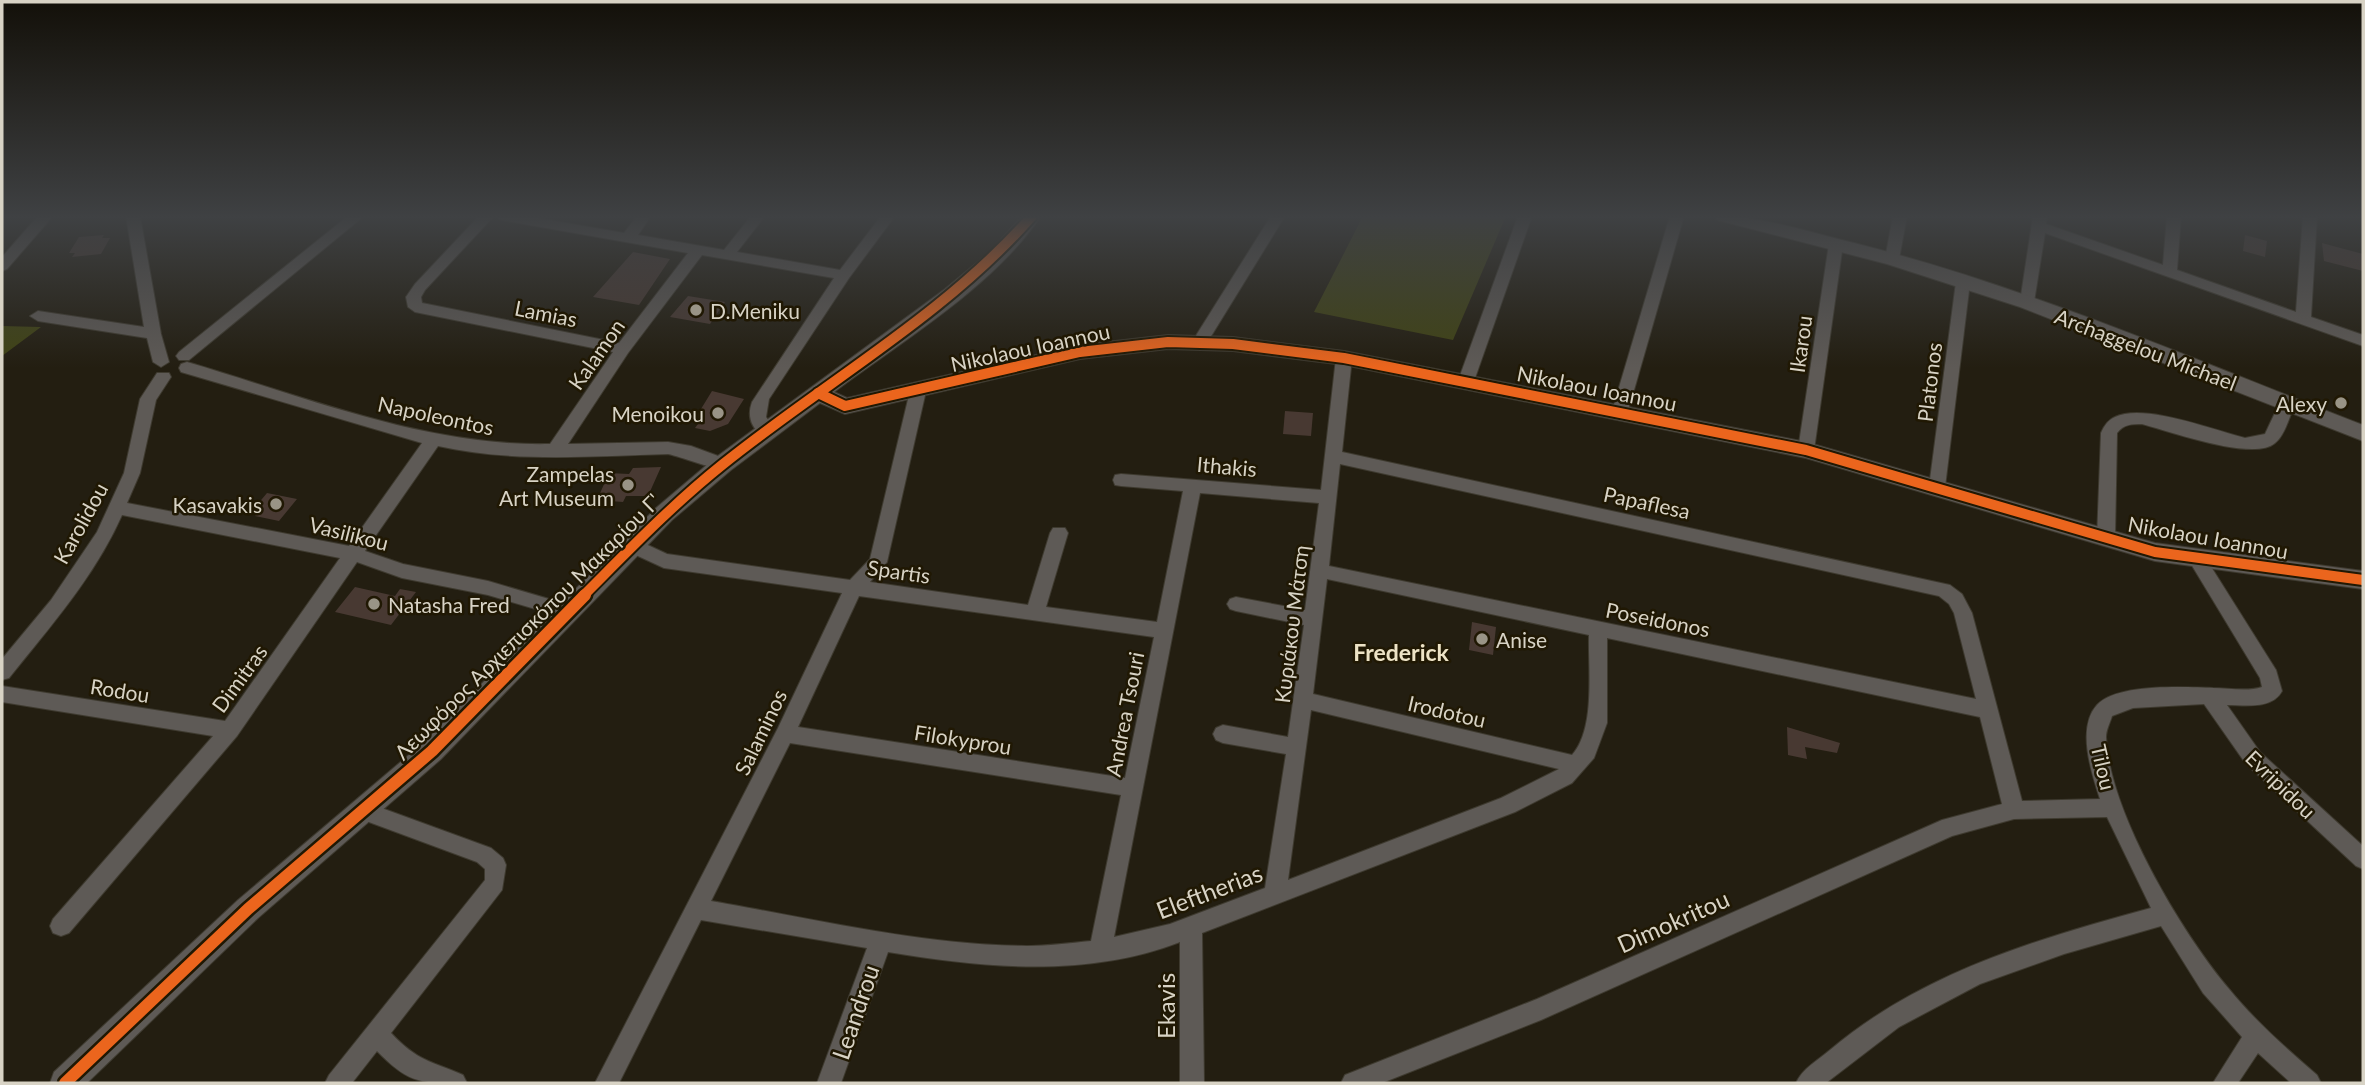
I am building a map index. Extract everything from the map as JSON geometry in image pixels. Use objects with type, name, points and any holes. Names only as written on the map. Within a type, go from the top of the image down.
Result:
[{"type":"street","points":[[142,267],[162,370],[172,376],[297,267]]},
{"type":"street","name":"Lamias","points":[[439,267],[413,298],[415,307],[624,349]]},
{"type":"street","name":"Kalamon","points":[[555,450],[624,349],[686,267]]},
{"type":"street","points":[[795,267],[844,275]]},
{"type":"street","points":[[769,432],[758,421],[759,402],[850,267]]},
{"type":"street","name":"Λεωφόρος Αρχιεπισκόπου Μακαρίου Γ'","points":[[65,1083],[231,925],[432,751],[631,545],[723,464],[952,294],[984,267]]},
{"type":"street","points":[[1200,342],[1247,267]]},
{"type":"street","points":[[1466,381],[1507,267]]},
{"type":"street","points":[[1620,411],[1662,267]]},
{"type":"street","name":"Ikarou","points":[[1806,450],[1833,267]]},
{"type":"street","name":"Archaggelou Michael","points":[[1916,267],[2026,302],[2363,433]]},
{"type":"street","points":[[2026,302],[2032,267]]},
{"type":"street","points":[[2156,267],[2363,341]]},
{"type":"street","points":[[2170,267],[2170,272]]},
{"type":"street","points":[[2303,319],[2307,267]]},
{"type":"street","name":"Platonos","points":[[1937,487],[1963,282]]},
{"type":"street","points":[[38,316],[153,334]]},
{"type":"street","name":"Nikolaou Ioannou","points":[[818,393],[845,406],[1080,352],[1146,344],[1200,342],[1344,358],[1806,450],[2106,538],[2197,559],[2363,580]]},
{"type":"street","name":"Κυριάκου Μάτση","points":[[1275,894],[1305,700],[1312,619],[1321,571],[1344,358]]},
{"type":"street","name":"Napoleontos","points":[[185,362],[433,440],[509,450],[668,448],[691,452],[723,464]]},
{"type":"street","name":"Karolidou","points":[[2,672],[76,578],[118,508],[132,473],[148,399],[162,370]]},
{"type":"street","name":"Salaminos","points":[[607,1083],[785,734],[853,588],[878,562],[918,391]]},
{"type":"street","points":[[2106,538],[2109,433],[2115,424],[2142,418],[2245,444],[2258,444],[2272,438],[2287,404]]},
{"type":"street","name":"Dimitras","points":[[61,926],[230,730],[433,440]]},
{"type":"street","name":"Papaflesa","points":[[1333,456],[1930,585],[1950,594],[1963,613],[1987,710]]},
{"type":"street","name":"Ithakis","points":[[1121,480],[1330,497]]},
{"type":"street","name":"Andrea Tsouri","points":[[1100,951],[1193,486]]},
{"type":"street","name":"Vasilikou","points":[[118,508],[354,554],[402,571],[488,588],[566,611]]},
{"type":"street","points":[[1035,613],[1059,533]]},
{"type":"street","name":"Spartis","points":[[631,545],[664,561],[1164,631]]},
{"type":"street","name":"Tilou","points":[[2197,559],[2272,684],[2272,691],[2260,697],[2134,698],[2112,705],[2104,711],[2096,728],[2097,745],[2114,808],[2164,915],[2211,985],[2256,1036],[2309,1083]]},
{"type":"street","name":"Poseidonos","points":[[1321,571],[1598,631],[1987,710]]},
{"type":"street","points":[[1236,604],[1312,619]]},
{"type":"street","name":"Eleftherias","points":[[696,909],[997,956],[1055,956],[1126,948],[1192,928],[1508,806],[1549,787],[1578,765],[1594,738],[1597,723],[1598,631]]},
{"type":"street","name":"Rodou","points":[[2,694],[230,730]]},
{"type":"street","name":"Evripidou","points":[[2211,698],[2253,758],[2363,859]]},
{"type":"street","name":"Irodotou","points":[[1305,700],[1578,765]]},
{"type":"street","points":[[1987,710],[2014,810]]},
{"type":"street","name":"Filokyprou","points":[[785,734],[1133,788]]},
{"type":"street","points":[[1223,734],[1298,747]]},
{"type":"street","name":"Dimokritou","points":[[1353,1083],[1541,1009],[1925,836],[1975,819],[2014,810],[2114,808]]},
{"type":"street","points":[[337,1083],[483,901],[498,874],[496,865],[484,856],[365,811]]},
{"type":"street","points":[[1808,1083],[1879,1025],[1958,981],[2011,959],[2164,915]]},
{"type":"street","name":"Ekavis","points":[[1192,928],[1192,1083]]},
{"type":"street","name":"Leandrou","points":[[829,1083],[881,940]]},
{"type":"street","points":[[377,1034],[398,1058],[411,1068],[455,1083]]},
{"type":"street","points":[[2225,1083],[2256,1036]]},
{"type":"green space","points":[[1337,267],[1484,267],[1453,340],[1314,312]]},
{"type":"green space","points":[[2,326],[41,327],[2,356]]},
{"type":"building","points":[[620,267],[665,267],[639,305],[593,297]]},
{"type":"building","points":[[2346,267],[2363,267],[2363,271]]},
{"type":"building","name":"D.Meniku","points":[[688,296],[725,302],[710,324],[670,317]]},
{"type":"building","name":"Menoikou","points":[[712,391],[744,399],[728,424],[710,431],[695,428],[698,424],[693,422]]},
{"type":"building","points":[[1285,411],[1313,413],[1311,436],[1283,434]]},
{"type":"building","name":"Zampelas Art Museum","points":[[661,467],[648,496],[626,496],[623,502],[597,500],[609,473],[629,474],[633,468]]},
{"type":"building","name":"Kasavakis","points":[[267,493],[297,499],[279,521],[255,516],[258,512],[252,511]]},
{"type":"building","name":"Natasha Fred","points":[[355,587],[395,596],[400,589],[416,592],[391,625],[335,612]]},
{"type":"building","name":"Anise","points":[[1472,622],[1496,627],[1493,655],[1469,650]]},
{"type":"building","points":[[1787,727],[1840,743],[1837,753],[1805,747],[1807,759],[1788,755]]},
{"type":"cycle path","points":[[65,1083],[248,909],[432,751],[664,514],[723,464],[952,294],[984,267]]},
{"type":"cycle path","points":[[818,393],[845,406],[1080,352],[1168,342],[1233,344],[1344,358],[1806,450],[2155,552],[2363,580]]},
{"type":"place","name":"D.Meniku","points":[[696,310]]},
{"type":"place","name":"Alexy","points":[[2341,403]]},
{"type":"place","name":"Menoikou","points":[[718,413]]},
{"type":"place","name":"Zampelas Art Museum","points":[[628,485]]},
{"type":"place","name":"Kasavakis","points":[[276,504]]},
{"type":"place","name":"Natasha Fred","points":[[374,604]]},
{"type":"place","name":"Anise","points":[[1482,639]]},
{"type":"district","name":"Frederick","points":[[1401,652]]}]
